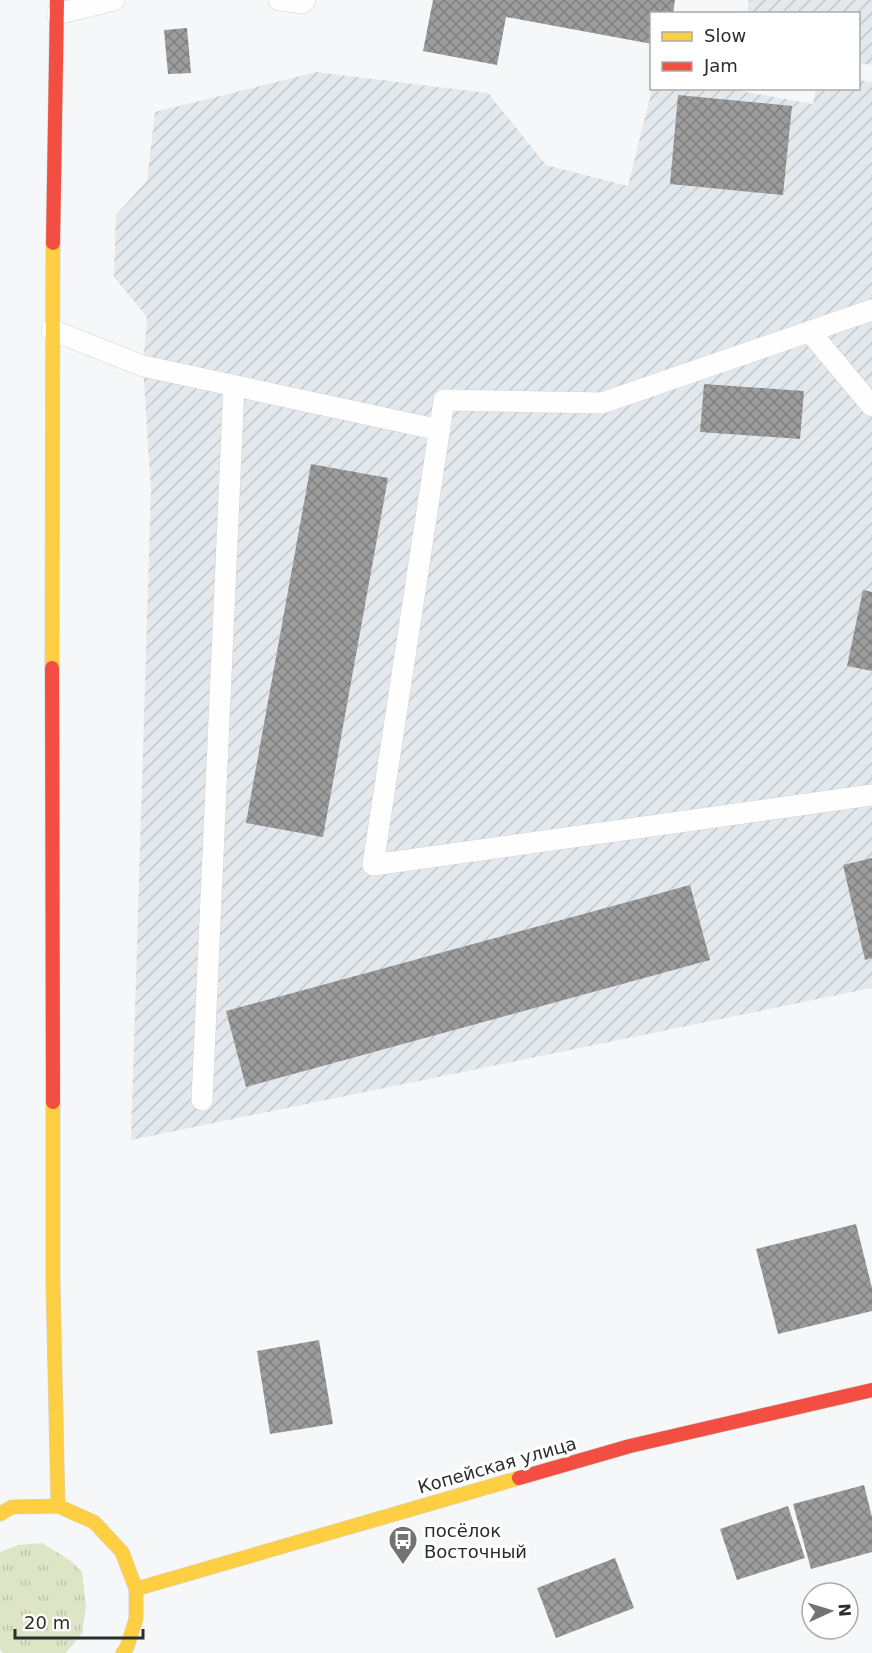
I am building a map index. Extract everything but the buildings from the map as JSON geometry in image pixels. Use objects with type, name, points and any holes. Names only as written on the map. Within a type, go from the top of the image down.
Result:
[{"type":"street","points":[[57,7],[52,330],[53,1283],[58,1506]]},
{"type":"street","name":"Копейская улица","points":[[136,1589],[630,1446],[872,1390]]},
{"type":"street","points":[[0,1514],[12,1507],[58,1506],[94,1522],[122,1552],[136,1589],[136,1619],[123,1653]]},
{"type":"lane","points":[[57,7],[114,0]]},
{"type":"lane","points":[[279,0],[302,3],[305,0]]},
{"type":"lane","points":[[872,310],[602,403],[444,400],[373,865],[872,795]]},
{"type":"lane","points":[[52,330],[143,366],[440,430]]},
{"type":"lane","points":[[810,332],[872,406]]},
{"type":"lane","points":[[202,1100],[234,386]]},
{"type":"shaded area","points":[[749,0],[872,0],[872,65],[860,63],[860,12],[747,12]]},
{"type":"shaded area","points":[[316,72],[488,93],[546,165],[628,186],[652,90],[736,90],[813,104],[816,90],[860,90],[860,80],[872,82],[872,988],[131,1140],[151,491],[143,367],[147,317],[114,277],[116,215],[147,181],[155,112]]},
{"type":"green space","points":[[42,1543],[71,1561],[82,1572],[86,1607],[82,1633],[66,1653],[3,1653],[0,1650],[0,1552],[18,1545]]},
{"type":"traffic: slow","points":[[52,668],[53,243]]},
{"type":"traffic: slow","points":[[53,1102],[53,1283],[58,1506]]},
{"type":"traffic: slow","points":[[136,1589],[519,1478]]},
{"type":"traffic: slow","points":[[0,1514],[12,1507],[58,1506],[94,1522],[122,1552],[136,1589],[136,1619],[123,1653]]},
{"type":"traffic: jam","points":[[53,243],[57,0]]},
{"type":"traffic: jam","points":[[52,668],[53,1102]]},
{"type":"traffic: jam","points":[[519,1478],[630,1446],[872,1390]]},
{"type":"place","name":"посёлок Восточный","points":[[403,1566]]}]
